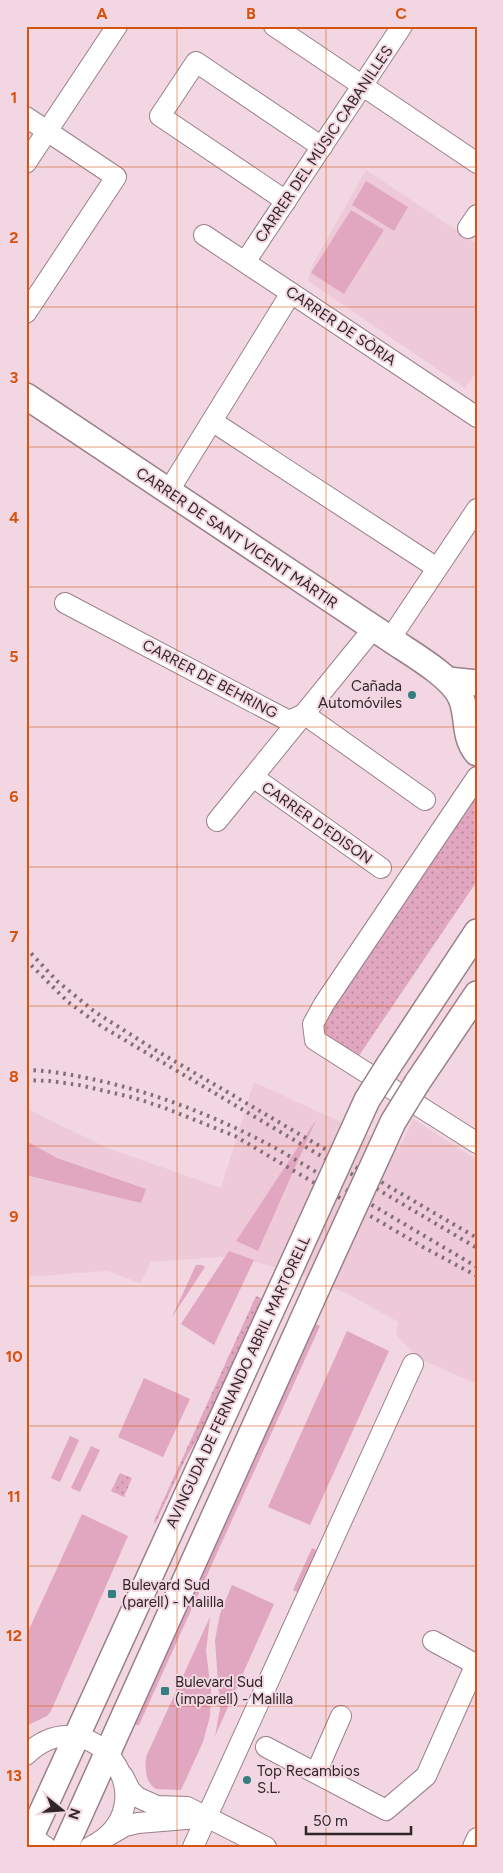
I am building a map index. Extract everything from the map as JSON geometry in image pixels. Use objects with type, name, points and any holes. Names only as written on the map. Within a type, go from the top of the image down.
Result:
[{"type":"main road","name":"CARRER DE SANT VICENT MÀRTIR","points":[[26,396],[448,680],[461,698],[467,734],[474,750]]},
{"type":"main road","name":"CARRER DE SANT VICENT MÀRTIR","points":[[448,680],[477,683]]},
{"type":"main road","name":"CARRER DE SANT VICENT MÀRTIR","points":[[474,750],[474,715],[477,706]]},
{"type":"main road","name":"AVINGUDA DE FERNANDO ABRIL MARTORELL","points":[[31,1840],[75,1737],[366,1100],[477,932]]},
{"type":"main road","points":[[65,1847],[393,1122],[477,994]]},
{"type":"street","points":[[26,163],[117,26]]},
{"type":"street","points":[[274,26],[477,163]]},
{"type":"street","name":"CARRER DEL MÚSIC CABANILLES","points":[[245,262],[402,26]]},
{"type":"street","points":[[286,201],[160,116],[196,62],[322,147]]},
{"type":"street","points":[[26,118],[116,177],[26,313]]},
{"type":"street","name":"CARRER DE SÒRIA","points":[[204,235],[477,417]]},
{"type":"street","points":[[168,492],[291,293]]},
{"type":"street","points":[[221,426],[437,568]]},
{"type":"street","points":[[217,821],[304,714],[381,634],[437,568],[477,509]]},
{"type":"street","name":"CARRER DE BEHRING","points":[[65,603],[289,721],[304,714]]},
{"type":"street","points":[[304,714],[425,800]]},
{"type":"street","name":"CARRER D'EDISON","points":[[253,777],[381,868]]},
{"type":"street","points":[[477,777],[313,1024],[315,1040],[477,1143]]},
{"type":"street","points":[[193,1847],[413,1364]]},
{"type":"street","points":[[266,1747],[386,1810],[426,1776],[476,1665],[433,1641]]},
{"type":"street","points":[[316,1773],[341,1716]]},
{"type":"street","points":[[26,1755],[48,1740],[57,1738],[75,1737],[92,1742],[108,1752],[114,1759],[130,1790],[137,1797],[158,1806],[187,1808],[266,1847]]},
{"type":"street","points":[[97,1843],[115,1828],[124,1806],[125,1786],[122,1775]]},
{"type":"street","points":[[97,1843],[124,1826],[207,1817]]},
{"type":"street","points":[[473,1847],[477,1838]]},
{"type":"shaded area","points":[[366,170],[477,244],[477,371],[465,388],[308,281],[313,264]]},
{"type":"shaded area","points":[[366,181],[408,207],[394,231],[352,205]]},
{"type":"shaded area","points":[[351,210],[384,230],[344,294],[311,273]]},
{"type":"shaded area","points":[[477,786],[477,881],[356,1060],[324,1038],[319,1019]]},
{"type":"shaded area","points":[[254,1082],[399,1149],[413,1119],[477,1160],[477,1384],[420,1359],[396,1335],[398,1322],[348,1294],[289,1271],[244,1259],[220,1257],[151,1262],[140,1283],[107,1271],[26,1277],[26,1108],[105,1147],[221,1188]]},
{"type":"shaded area","points":[[316,1120],[258,1251],[236,1241]]},
{"type":"shaded area","points":[[26,1141],[57,1158],[146,1189],[141,1203],[26,1175]]},
{"type":"shaded area","points":[[229,1251],[254,1260],[214,1345],[181,1324]]},
{"type":"shaded area","points":[[196,1265],[205,1267],[172,1317]]},
{"type":"shaded area","points":[[256,1296],[263,1299],[209,1419],[186,1458],[155,1524],[154,1521]]},
{"type":"shaded area","points":[[314,1323],[320,1326],[139,1725],[132,1725]]},
{"type":"shaded area","points":[[347,1331],[389,1351],[310,1525],[268,1507]]},
{"type":"shaded area","points":[[144,1378],[190,1399],[163,1457],[118,1437]]},
{"type":"shaded area","points":[[70,1436],[79,1440],[60,1482],[51,1478]]},
{"type":"shaded area","points":[[91,1446],[100,1450],[80,1492],[71,1488]]},
{"type":"shaded area","points":[[120,1473],[132,1478],[124,1497],[111,1491]]},
{"type":"shaded area","points":[[82,1514],[128,1536],[51,1711],[47,1716],[26,1726],[26,1636]]},
{"type":"shaded area","points":[[312,1548],[321,1552],[301,1594],[293,1590]]},
{"type":"shaded area","points":[[232,1585],[274,1604],[215,1736],[220,1709],[215,1640],[220,1614]]},
{"type":"shaded area","points":[[210,1617],[206,1651],[211,1691],[210,1716],[203,1742],[181,1790],[156,1789],[148,1779],[146,1757]]},
{"type":"railway","points":[[26,948],[57,981],[95,1012],[152,1048],[477,1238]]},
{"type":"railway","points":[[26,960],[68,1002],[101,1026],[477,1248]]},
{"type":"railway","points":[[26,1070],[64,1074],[112,1084],[162,1098],[209,1116],[279,1150],[477,1267]]},
{"type":"railway","points":[[26,1080],[79,1085],[135,1098],[235,1136],[423,1247],[477,1276]]},
{"type":"place","name":"Cañada Automóviles","points":[[412,695]]},
{"type":"place","name":"Bulevard Sud (parell) - Malilla","points":[[112,1594]]},
{"type":"place","name":"Bulevard Sud (imparell) - Malilla","points":[[165,1691]]},
{"type":"place","name":"Top Recambios S.L.","points":[[247,1780]]}]
